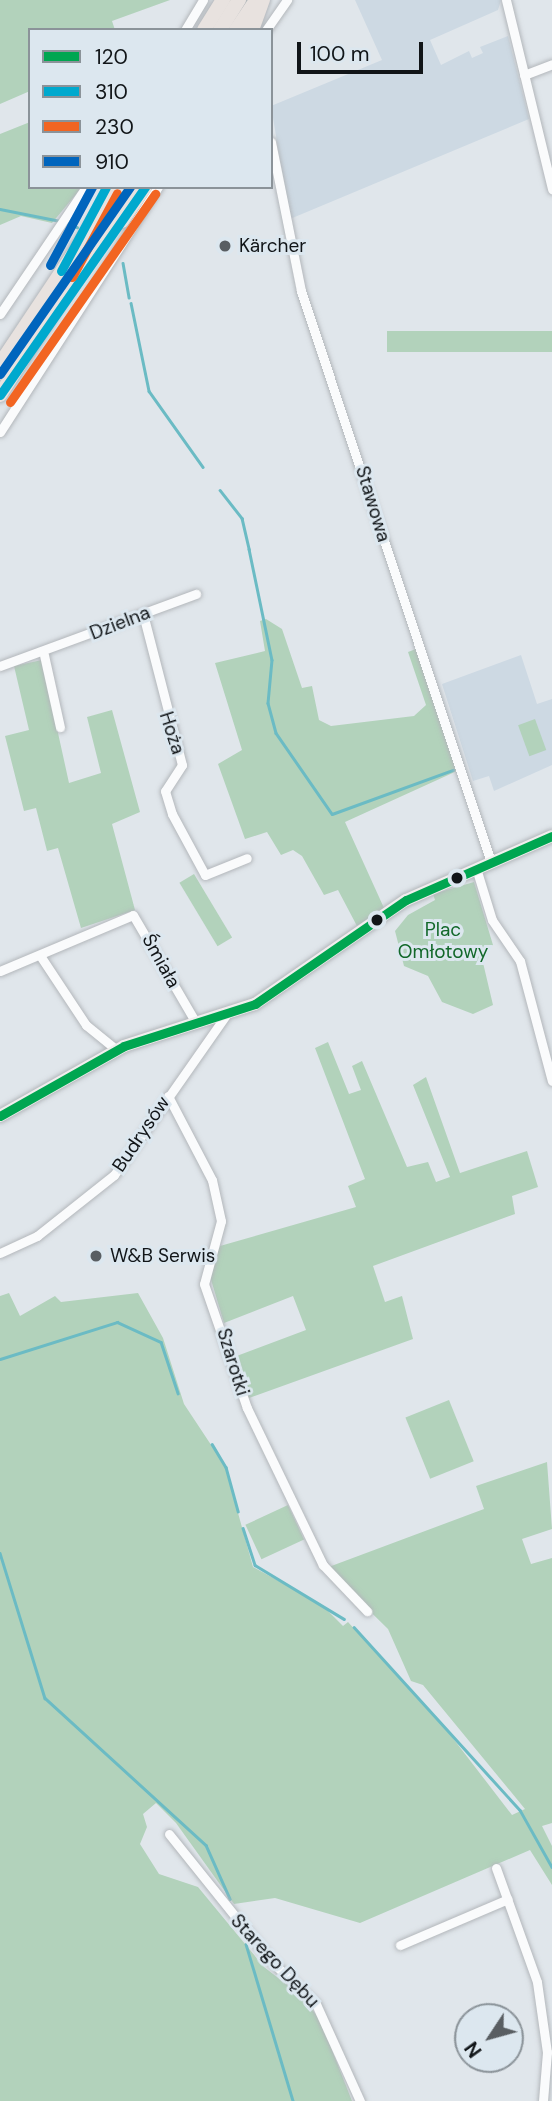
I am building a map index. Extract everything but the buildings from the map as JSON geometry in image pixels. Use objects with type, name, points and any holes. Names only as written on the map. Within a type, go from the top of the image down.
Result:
[{"type":"main road","points":[[205,28],[223,0]]},
{"type":"main road","points":[[229,28],[239,0]]},
{"type":"main road","points":[[229,28],[256,0]]},
{"type":"main road","points":[[252,28],[263,0]]},
{"type":"main road","points":[[77,246],[105,189]]},
{"type":"main road","points":[[0,364],[117,189]]},
{"type":"main road","points":[[0,395],[92,256],[132,189]]},
{"type":"main road","points":[[92,256],[143,189]]},
{"type":"street","points":[[186,28],[203,0]]},
{"type":"street","points":[[267,28],[287,0]]},
{"type":"street","points":[[506,0],[552,189]]},
{"type":"street","points":[[524,75],[552,64]]},
{"type":"street","name":"Stawowa","points":[[273,152],[300,291],[491,862]]},
{"type":"street","points":[[0,314],[85,189]]},
{"type":"street","points":[[0,432],[157,189]]},
{"type":"street","name":"Dzielna","points":[[0,666],[44,654],[196,594]]},
{"type":"street","name":"Hoża","points":[[142,614],[182,765],[165,791],[172,814],[205,875],[247,858]]},
{"type":"street","points":[[44,654],[60,727]]},
{"type":"street","points":[[0,1116],[117,1050],[226,1015],[282,990],[405,900],[552,836]]},
{"type":"street","points":[[476,868],[492,920],[520,961],[552,1081]]},
{"type":"street","name":"Śmiała","points":[[0,971],[41,957],[86,930],[133,915],[196,1023]]},
{"type":"street","points":[[41,957],[86,1025],[117,1050]]},
{"type":"street","name":"Budrysów","points":[[0,1253],[37,1236],[114,1175],[226,1015]]},
{"type":"street","name":"Szarotki","points":[[168,1096],[212,1180],[221,1221],[204,1284],[247,1408],[323,1565],[367,1611]]},
{"type":"street","name":"Starego Dębu","points":[[169,1834],[272,1962],[316,2004],[360,2101]]},
{"type":"street","points":[[496,1868],[537,1982],[547,2052],[543,2101]]},
{"type":"street","points":[[400,1945],[509,1899]]},
{"type":"shaded area","points":[[355,0],[501,0],[498,10],[430,40],[441,65],[469,51],[472,58],[483,53],[480,47],[508,36],[529,119],[290,219],[273,105],[382,60]]},
{"type":"shaded area","points":[[521,655],[537,704],[552,699],[552,765],[494,791],[489,776],[473,781],[442,684]]},
{"type":"green space","points":[[0,0],[170,0],[112,21],[114,28],[28,28],[28,92],[0,104]]},
{"type":"green space","points":[[28,123],[28,189],[80,189],[52,223],[21,216],[0,225],[0,134]]},
{"type":"green space","points":[[387,331],[552,331],[552,352],[387,352]]},
{"type":"green space","points":[[266,619],[282,629],[302,688],[312,686],[319,720],[331,726],[414,716],[426,705],[408,652],[416,649],[457,771],[345,822],[384,908],[357,926],[338,890],[324,895],[302,856],[293,850],[281,855],[267,832],[245,839],[218,764],[242,750],[215,663],[265,651],[260,621]]},
{"type":"green space","points":[[42,660],[69,783],[101,773],[87,717],[112,710],[140,812],[112,824],[135,910],[81,928],[58,848],[47,851],[36,808],[24,811],[5,736],[29,730],[14,666]]},
{"type":"green space","points":[[535,719],[546,750],[529,756],[518,725]]},
{"type":"green space","points":[[194,874],[232,937],[218,946],[179,883]]},
{"type":"green space","name":"Plac Omłotowy","points":[[474,882],[493,945],[480,950],[493,1005],[473,1014],[442,1002],[428,976],[404,966],[395,931],[408,915],[435,900],[433,894]]},
{"type":"green space","points":[[328,1042],[349,1094],[361,1090],[352,1066],[362,1061],[407,1167],[428,1162],[436,1182],[450,1177],[413,1085],[426,1077],[460,1173],[527,1151],[538,1187],[512,1196],[515,1214],[373,1266],[385,1302],[402,1296],[413,1339],[249,1398],[234,1357],[306,1330],[293,1296],[224,1323],[209,1273],[220,1246],[356,1207],[348,1186],[365,1179],[315,1048]]},
{"type":"green space","points":[[9,1293],[20,1316],[55,1296],[61,1302],[138,1293],[163,1338],[184,1404],[225,1466],[253,1567],[321,1604],[343,1626],[348,1622],[445,1728],[512,1815],[525,1809],[423,1685],[411,1681],[388,1629],[326,1568],[484,1509],[476,1486],[547,1462],[552,1529],[522,1539],[531,1564],[552,1558],[552,1823],[542,1826],[552,1846],[552,1885],[530,1850],[360,1923],[275,1898],[234,1904],[176,1823],[156,1803],[143,1814],[147,1827],[140,1844],[159,1874],[198,1887],[264,1967],[304,1998],[321,2022],[352,2101],[0,2101],[0,1296]]},
{"type":"green space","points":[[449,1400],[474,1461],[430,1479],[405,1418]]},
{"type":"green space","points":[[288,1505],[304,1539],[261,1559],[245,1525]]},
{"type":"waterway","points":[[0,209],[60,221]]},
{"type":"waterway","points":[[67,223],[77,227]]},
{"type":"waterway","points":[[123,263],[129,297]]},
{"type":"waterway","points":[[131,303],[149,391],[203,467]]},
{"type":"waterway","points":[[220,490],[242,518],[272,660],[268,703],[276,733],[332,814],[453,770]]},
{"type":"waterway","points":[[0,1359],[117,1322],[161,1342],[178,1393]]},
{"type":"waterway","points":[[212,1444],[226,1467],[238,1511]]},
{"type":"waterway","points":[[243,1528],[255,1565],[344,1619]]},
{"type":"waterway","points":[[0,1553],[45,1698],[206,1845],[230,1899]]},
{"type":"waterway","points":[[354,1627],[520,1810],[552,1867]]},
{"type":"waterway","points":[[246,1944],[293,2101]]},
{"type":"transit line","name":"910","points":[[50,265],[91,189]]},
{"type":"transit line","name":"310","points":[[61,271],[105,189]]},
{"type":"transit line","name":"910","points":[[0,374],[129,189]]},
{"type":"transit line","name":"310","points":[[0,395],[144,189]]},
{"type":"transit line","name":"230","points":[[72,277],[117,193]]},
{"type":"transit line","name":"230","points":[[10,402],[155,194]]},
{"type":"transit line","name":"120","points":[[0,1116],[124,1046],[255,1004],[406,900],[552,836]]},
{"type":"place","name":"Kärcher","points":[[225,246]]},
{"type":"place","name":"W&B Serwis","points":[[96,1256]]}]
